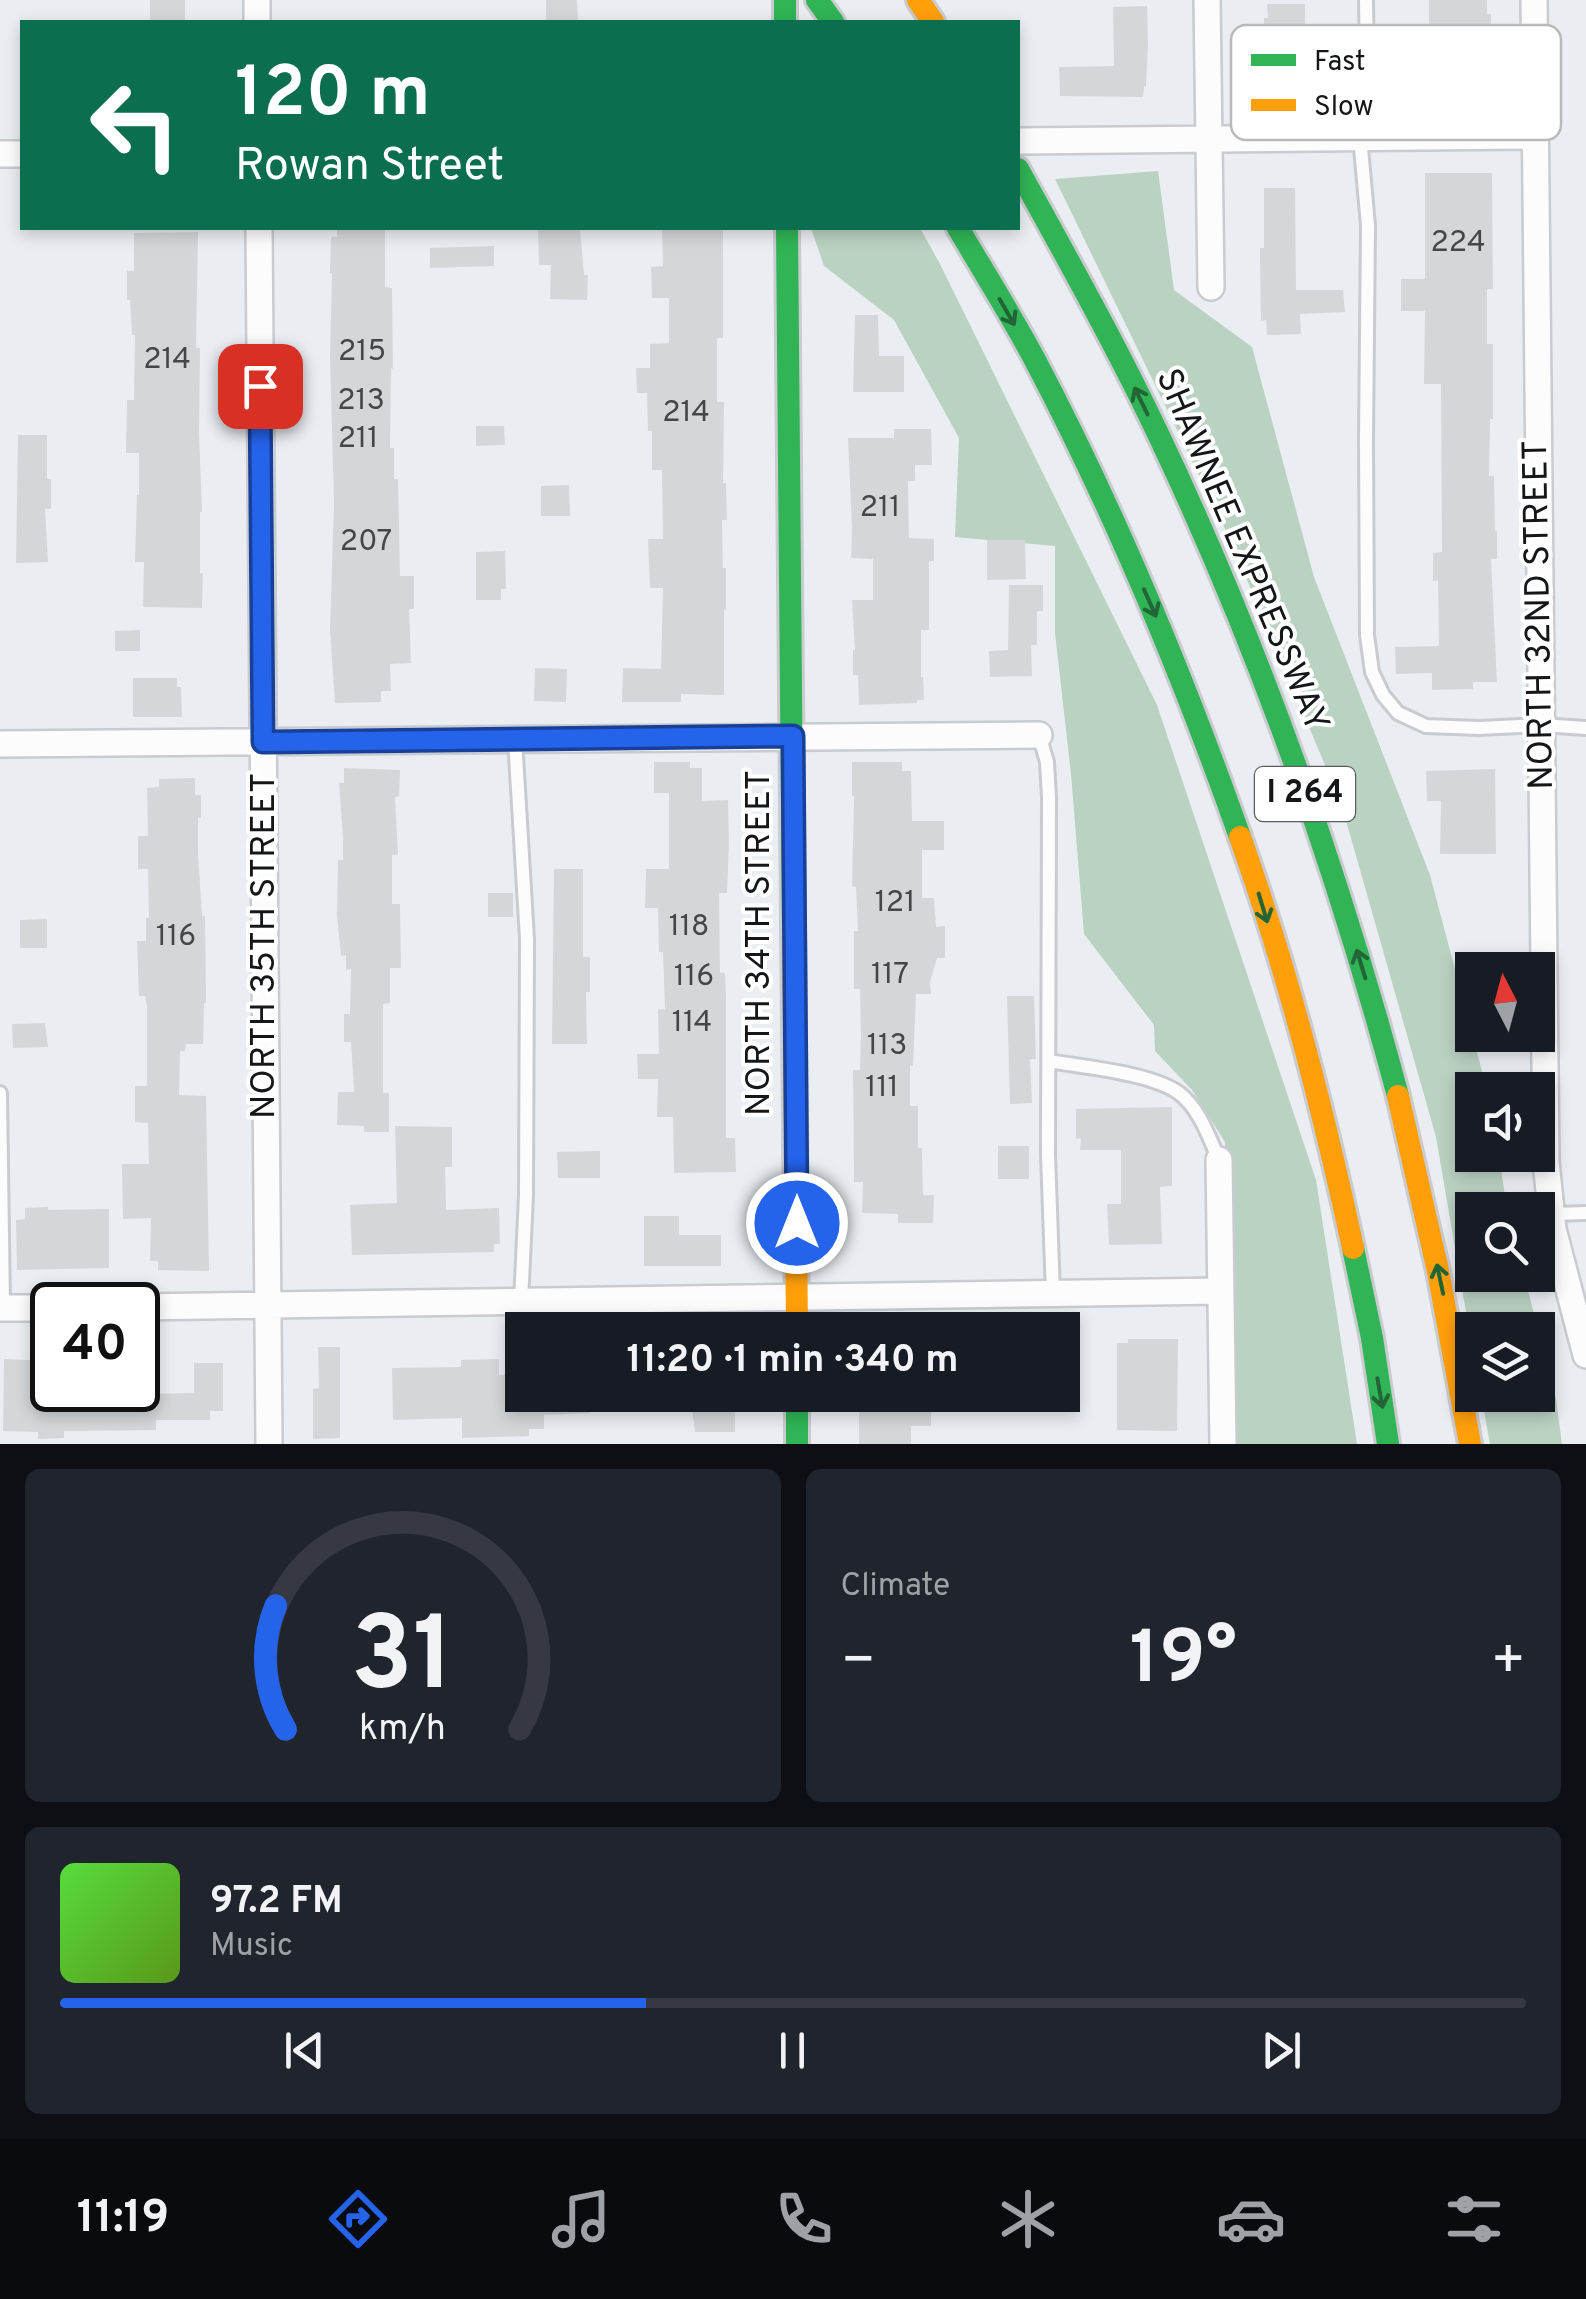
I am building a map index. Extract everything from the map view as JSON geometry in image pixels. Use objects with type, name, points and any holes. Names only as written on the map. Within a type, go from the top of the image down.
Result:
[{"type":"main road","points":[[817,0],[832,20]]},
{"type":"main road","name":"SHAWNEE EXPRESSWAY","points":[[1022,176],[1098,313],[1177,474],[1249,641],[1320,834],[1376,1014],[1410,1143],[1442,1285],[1470,1444]]},
{"type":"main road","name":"NORTH 34TH STREET","points":[[787,230],[797,1312]]},
{"type":"main road","name":"I 264","points":[[959,230],[1033,357],[1110,512],[1162,629],[1222,782],[1319,1099],[1358,1265],[1388,1444]]},
{"type":"main road","points":[[797,1412],[797,1444]]},
{"type":"street","points":[[1207,0],[1211,287]]},
{"type":"street","name":"NORTH 32ND STREET","points":[[1534,0],[1534,25]]},
{"type":"street","points":[[1020,141],[1231,138]]},
{"type":"street","name":"NORTH 32ND STREET","points":[[1536,140],[1546,1162],[1550,1192]]},
{"type":"street","name":"NORTH 35TH STREET","points":[[259,230],[269,1444]]},
{"type":"street","points":[[0,744],[1039,735]]},
{"type":"street","points":[[1219,1160],[1223,1444]]},
{"type":"street","name":"NORTH 32ND STREET","points":[[1555,1228],[1582,1326],[1586,1355]]},
{"type":"street","points":[[160,1306],[1221,1291]]},
{"type":"street","points":[[1,1308],[30,1308]]},
{"type":"lane","points":[[1366,0],[1366,25]]},
{"type":"lane","points":[[1364,140],[1368,225],[1367,616],[1372,672],[1383,695],[1398,713],[1426,726],[1586,728]]},
{"type":"lane","points":[[1039,735],[1047,762],[1049,798],[1048,1155],[1053,1294]]},
{"type":"lane","points":[[515,739],[527,938],[526,1195],[521,1302]]},
{"type":"lane","points":[[1049,1061],[1158,1083],[1180,1094],[1202,1121],[1219,1160]]},
{"type":"lane","points":[[0,1093],[1,1308]]},
{"type":"lane","points":[[1555,1221],[1586,1213]]},
{"type":"green space","points":[[1158,171],[1174,290],[1252,347],[1314,577],[1430,875],[1455,969],[1455,1052],[1477,1052],[1482,1072],[1455,1072],[1455,1172],[1501,1172],[1504,1192],[1455,1192],[1455,1248],[1436,1137],[1341,803],[1229,537],[1055,179]]},
{"type":"green space","points":[[812,230],[921,230],[1157,705],[1316,1180],[1357,1444],[1235,1444],[1225,1142],[1192,1090],[1155,1051],[1154,1025],[1084,934],[1055,633],[1055,546],[955,537],[959,438],[894,320],[824,266]]},
{"type":"green space","points":[[1463,1292],[1528,1292],[1534,1312],[1466,1312]]},
{"type":"green space","points":[[1555,1395],[1562,1444],[1490,1444],[1484,1412],[1555,1412]]},
{"type":"building","points":[[150,0],[185,0],[185,20],[150,20]]},
{"type":"building","points":[[546,0],[577,0],[578,20],[546,20]]},
{"type":"building","points":[[1429,0],[1487,0],[1491,25],[1429,25]]},
{"type":"building","points":[[1267,4],[1305,4],[1305,25],[1264,25],[1264,18],[1268,18]]},
{"type":"building","points":[[1147,6],[1143,97],[1060,96],[1059,67],[1114,66],[1113,7]]},
{"type":"building","points":[[1425,173],[1492,173],[1493,289],[1487,289],[1487,344],[1493,344],[1489,476],[1494,476],[1497,531],[1497,559],[1491,559],[1497,682],[1473,682],[1473,689],[1432,690],[1432,673],[1396,674],[1395,647],[1439,646],[1438,580],[1433,581],[1433,553],[1442,552],[1441,384],[1424,384],[1425,311],[1401,311],[1401,279],[1425,279]]},
{"type":"building","points":[[1264,188],[1295,188],[1296,290],[1343,290],[1345,312],[1300,314],[1301,334],[1267,335],[1266,320],[1261,321]]},
{"type":"building","points":[[337,230],[385,230],[385,287],[392,288],[390,448],[394,448],[394,479],[398,479],[400,576],[414,576],[414,609],[409,609],[411,663],[390,664],[391,691],[381,691],[381,702],[335,703],[330,630],[334,503],[330,273],[331,237],[337,237]]},
{"type":"building","points":[[538,230],[580,230],[584,275],[588,275],[587,300],[550,299],[551,265],[539,265]]},
{"type":"building","points":[[662,230],[723,230],[723,338],[717,338],[717,402],[724,402],[723,483],[727,520],[722,520],[726,568],[724,695],[681,694],[681,702],[622,702],[623,668],[661,669],[663,588],[650,588],[648,539],[663,539],[662,470],[652,470],[647,393],[637,393],[636,368],[650,368],[650,344],[669,343],[669,298],[652,298],[651,267],[663,266]]},
{"type":"building","points":[[198,232],[196,348],[200,348],[202,608],[143,607],[144,562],[135,562],[139,453],[126,453],[127,400],[134,400],[135,335],[127,300],[127,271],[134,271],[134,233]]},
{"type":"building","points":[[494,246],[494,266],[430,268],[430,248]]},
{"type":"building","points":[[855,315],[878,315],[879,356],[904,356],[904,392],[853,392]]},
{"type":"building","points":[[476,426],[504,426],[505,445],[476,446]]},
{"type":"building","points":[[894,429],[931,429],[932,465],[915,465],[915,481],[908,481],[909,538],[934,539],[934,561],[929,561],[929,630],[921,630],[924,700],[859,705],[858,675],[853,675],[852,600],[873,600],[873,559],[851,558],[848,438],[894,438]]},
{"type":"building","points":[[18,435],[47,435],[47,479],[51,479],[51,509],[45,509],[48,562],[16,563]]},
{"type":"building","points":[[569,485],[570,516],[541,516],[541,486]]},
{"type":"building","points":[[987,540],[1025,540],[1026,579],[987,580]]},
{"type":"building","points":[[505,551],[506,589],[501,589],[501,600],[476,600],[476,552]]},
{"type":"building","points":[[1009,585],[1043,585],[1043,611],[1037,611],[1037,645],[1031,645],[1032,676],[990,677],[989,651],[1008,650]]},
{"type":"building","points":[[140,630],[140,651],[115,651],[115,631]]},
{"type":"building","points":[[535,668],[567,669],[566,702],[534,701]]},
{"type":"building","points":[[133,678],[177,678],[182,717],[133,717]]},
{"type":"building","points":[[654,762],[690,762],[690,768],[702,768],[702,801],[728,800],[727,893],[719,893],[720,973],[725,973],[726,1000],[726,1138],[735,1138],[736,1172],[674,1173],[673,1117],[657,1117],[658,1079],[638,1079],[637,1054],[659,1054],[658,1009],[665,1009],[658,908],[645,908],[646,869],[669,869],[669,793],[654,793]]},
{"type":"building","points":[[852,762],[902,762],[902,771],[911,771],[912,821],[944,821],[944,850],[922,850],[922,898],[934,898],[936,927],[945,926],[945,958],[937,958],[931,994],[916,994],[910,1066],[910,1106],[918,1106],[923,1195],[934,1195],[933,1223],[898,1223],[898,1214],[862,1213],[863,1182],[854,1182],[853,1070],[860,1070],[861,1034],[860,989],[854,989],[854,931],[858,931],[856,887],[852,886]]},
{"type":"building","points":[[344,768],[400,770],[399,796],[395,797],[398,855],[392,855],[392,904],[400,904],[401,968],[390,968],[390,1003],[383,1004],[383,1093],[389,1093],[389,1132],[364,1132],[364,1126],[337,1125],[338,1092],[354,1092],[351,1042],[344,1042],[344,1014],[350,1014],[351,969],[346,970],[346,955],[341,956],[337,915],[338,860],[343,860],[339,783],[344,783]]},
{"type":"building","points":[[1495,769],[1496,854],[1440,854],[1441,801],[1427,801],[1426,771]]},
{"type":"building","points":[[195,778],[195,795],[201,795],[198,853],[205,916],[206,1003],[203,1044],[186,1044],[185,1051],[180,1051],[179,1095],[206,1096],[209,1271],[158,1270],[158,1261],[150,1261],[151,1218],[123,1219],[122,1164],[149,1164],[148,1123],[135,1122],[135,1086],[147,1086],[147,1005],[145,996],[139,996],[137,941],[146,941],[149,918],[148,869],[138,869],[138,836],[148,836],[147,788],[159,787],[159,779]]},
{"type":"building","points":[[554,869],[583,869],[583,957],[590,957],[587,1044],[552,1044]]},
{"type":"building","points":[[488,893],[513,893],[513,917],[488,917]]},
{"type":"building","points":[[47,919],[47,948],[20,948],[20,920]]},
{"type":"building","points":[[1007,996],[1034,996],[1036,1059],[1030,1059],[1032,1103],[1010,1104]]},
{"type":"building","points":[[45,1023],[48,1047],[13,1048],[12,1024]]},
{"type":"building","points":[[1172,1107],[1172,1186],[1160,1187],[1162,1244],[1109,1245],[1107,1204],[1121,1204],[1121,1150],[1080,1150],[1076,1109]]},
{"type":"building","points":[[395,1126],[452,1127],[452,1167],[445,1167],[446,1210],[499,1208],[500,1244],[494,1244],[494,1252],[352,1255],[350,1205],[397,1203]]},
{"type":"building","points":[[998,1146],[1029,1146],[1029,1179],[998,1179]]},
{"type":"building","points":[[600,1151],[600,1178],[558,1178],[557,1152]]},
{"type":"building","points":[[25,1208],[109,1209],[109,1268],[17,1270],[16,1220],[25,1219]]},
{"type":"building","points":[[644,1216],[679,1216],[679,1235],[721,1235],[721,1266],[644,1266]]},
{"type":"building","points":[[1128,1339],[1178,1339],[1177,1431],[1117,1430],[1117,1343],[1128,1343]]},
{"type":"building","points":[[318,1347],[340,1347],[340,1438],[313,1439],[313,1389],[319,1388]]},
{"type":"building","points":[[4,1359],[30,1360],[30,1412],[160,1412],[160,1394],[194,1393],[194,1363],[223,1363],[223,1411],[210,1411],[210,1420],[156,1420],[156,1430],[64,1431],[64,1438],[38,1439],[38,1432],[3,1431]]},
{"type":"building","points":[[499,1359],[499,1375],[505,1375],[505,1412],[590,1413],[544,1415],[544,1429],[529,1429],[529,1436],[462,1438],[462,1418],[393,1420],[392,1368],[461,1367],[461,1360]]},
{"type":"building","points":[[692,1412],[735,1412],[735,1432],[695,1432]]},
{"type":"building","points":[[859,1412],[931,1412],[931,1426],[911,1426],[911,1444],[859,1444]]},
{"type":"traffic: fast","points":[[785,0],[785,20]]},
{"type":"traffic: fast","points":[[817,0],[832,20]]},
{"type":"traffic: fast","points":[[1020,173],[1144,404],[1231,598],[1323,845],[1398,1096]]},
{"type":"traffic: fast","points":[[787,230],[793,925]]},
{"type":"traffic: fast","points":[[959,230],[1035,360],[1093,476],[1171,655],[1240,837]]},
{"type":"traffic: fast","points":[[1353,1248],[1388,1444]]},
{"type":"traffic: fast","points":[[797,1412],[797,1444]]},
{"type":"traffic: slow","points":[[918,0],[932,20]]},
{"type":"traffic: slow","points":[[1240,837],[1303,1041],[1353,1248]]},
{"type":"traffic: slow","points":[[793,925],[797,1312]]},
{"type":"traffic: slow","points":[[1398,1096],[1438,1271],[1470,1444]]},
{"type":"route","points":[[260,386],[263,742],[793,736],[797,1223]]}]
